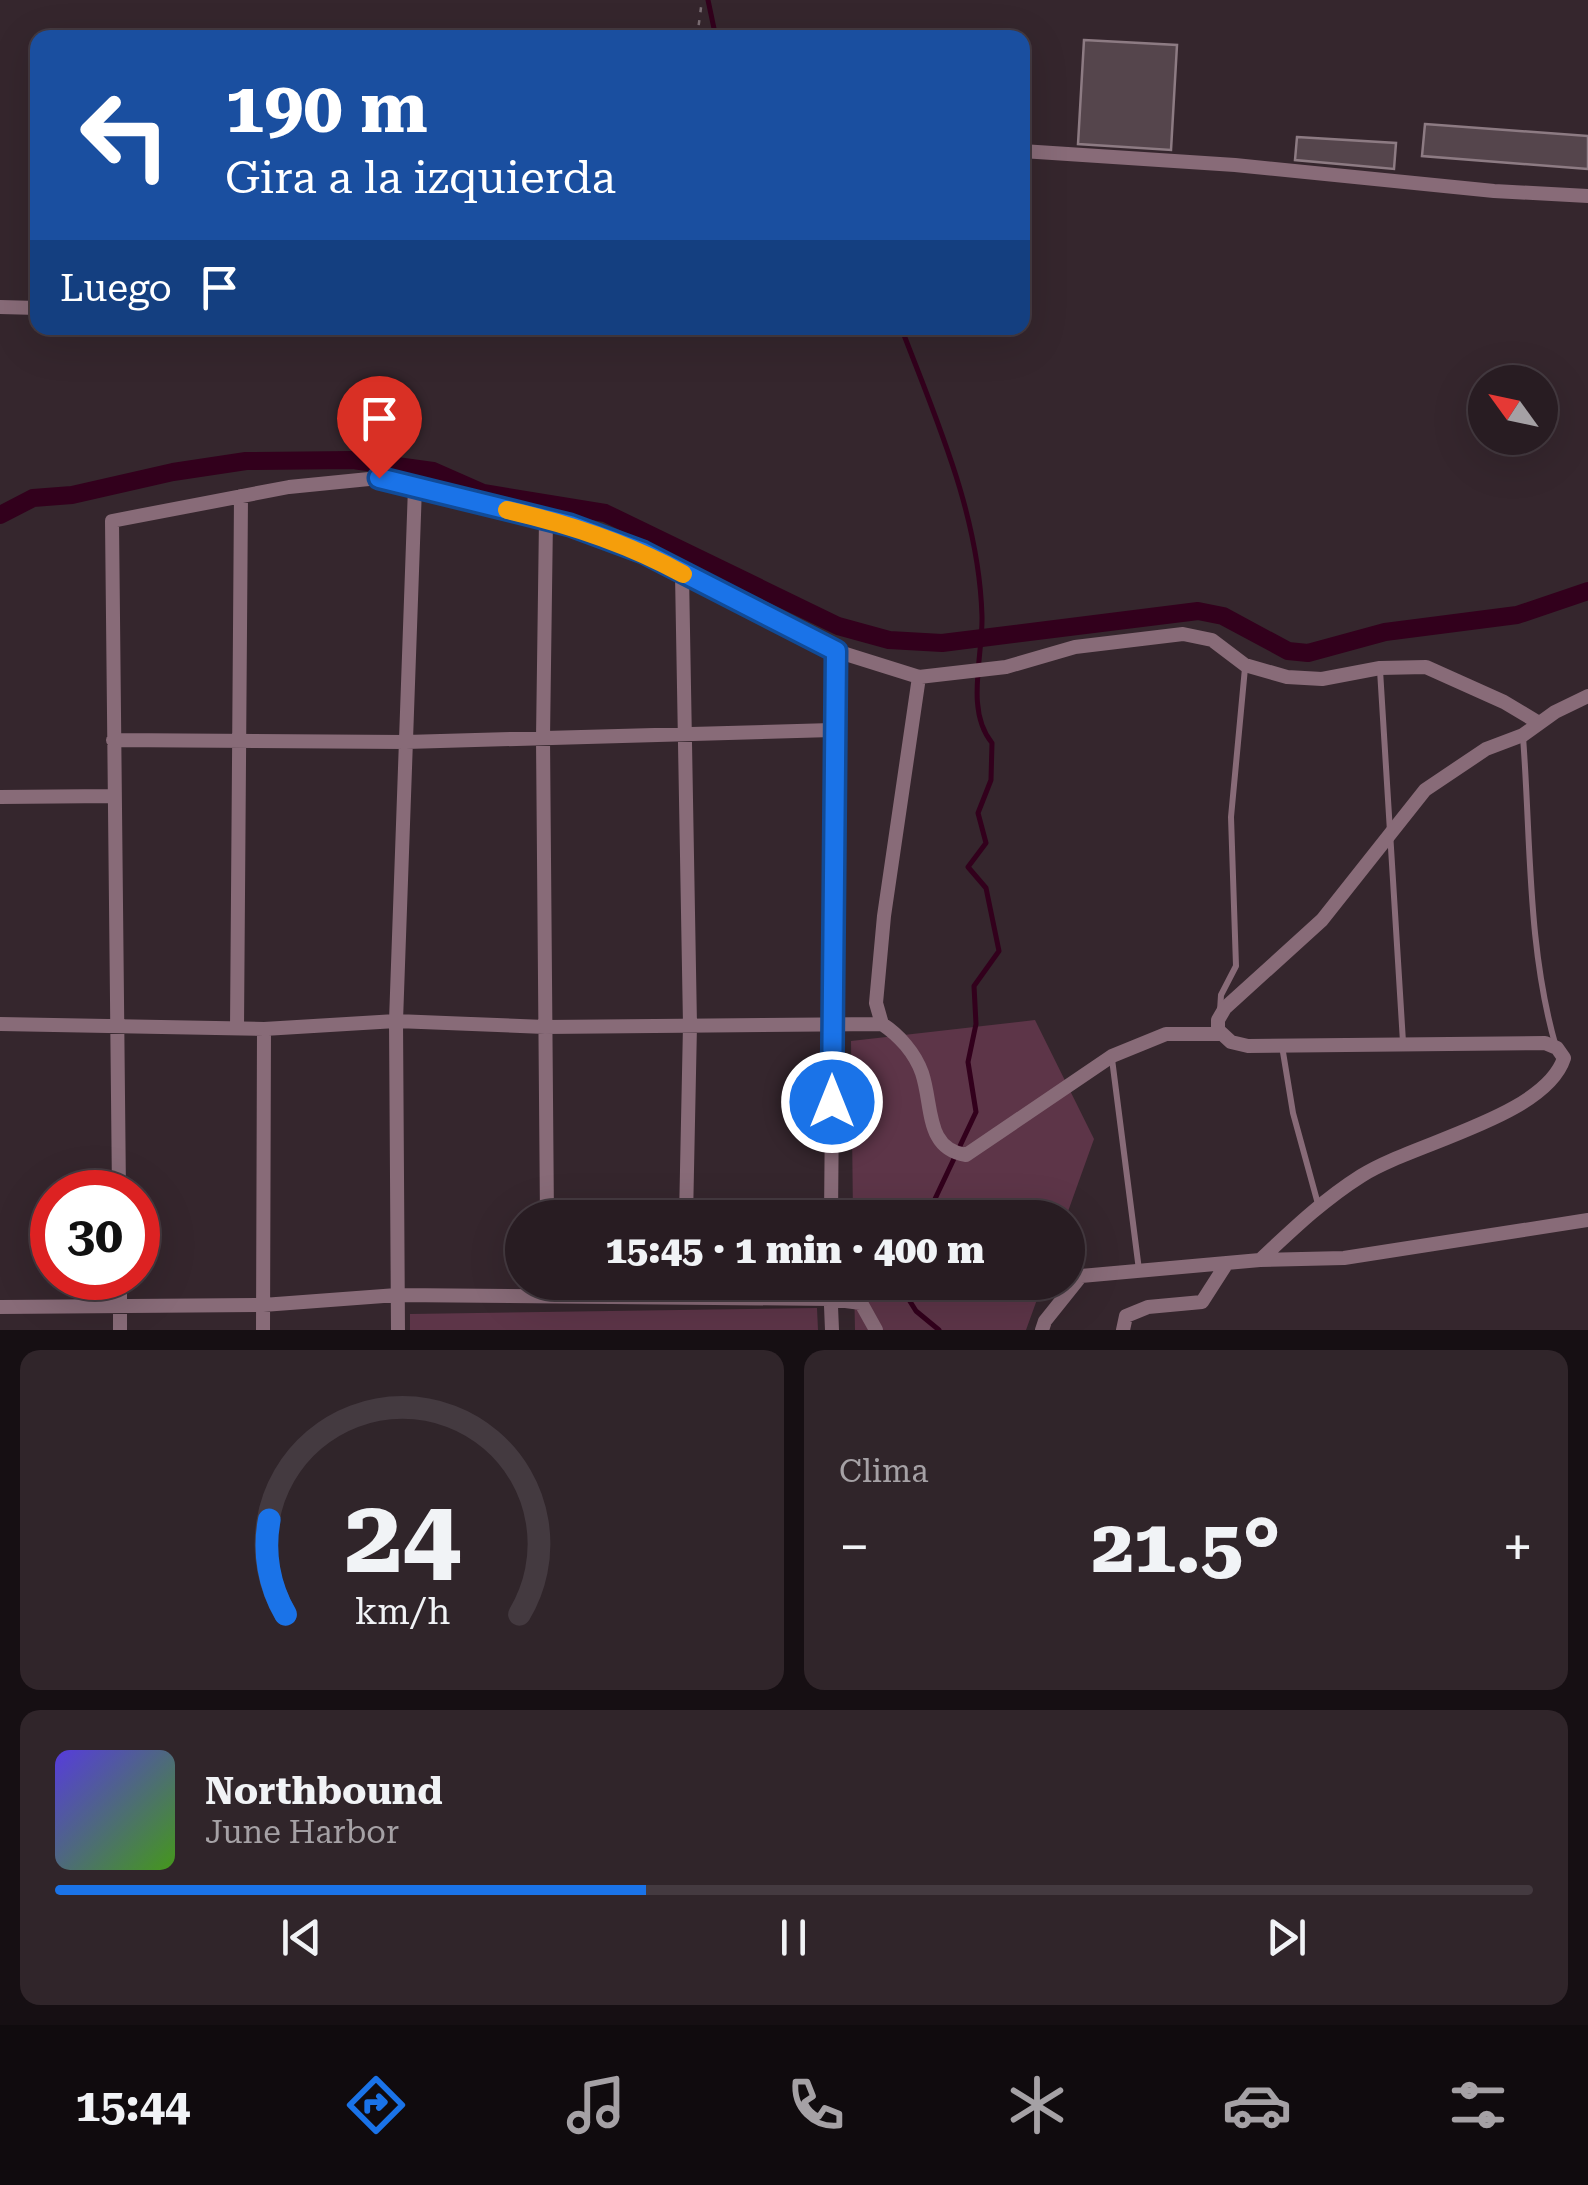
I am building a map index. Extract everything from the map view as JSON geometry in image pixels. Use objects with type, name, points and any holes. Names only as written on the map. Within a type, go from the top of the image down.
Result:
[{"type":"street","points":[[1030,152],[1588,196]]},
{"type":"street","points":[[0,307],[30,308]]},
{"type":"street","points":[[119,1170],[112,521],[289,486],[379,478],[546,519],[643,552],[836,651],[919,677],[1006,667],[1075,647],[1183,634],[1212,640],[1246,665],[1287,677],[1322,679],[1380,668],[1426,667],[1504,702],[1539,723]]},
{"type":"street","points":[[398,1330],[396,1021],[415,488]]},
{"type":"street","points":[[237,1028],[241,496]]},
{"type":"street","points":[[546,519],[543,738],[547,1200]]},
{"type":"street","points":[[682,574],[690,1026],[686,1200]]},
{"type":"street","points":[[831,1200],[832,730],[836,651]]},
{"type":"street","points":[[882,1024],[876,1003],[884,916],[919,677]]},
{"type":"street","points":[[1260,1260],[1318,1206],[1364,1174],[1531,1100],[1559,1074],[1564,1058],[1556,1048],[1529,1041],[1248,1046],[1231,1042],[1218,1030],[1224,1008],[1322,920],[1425,790],[1486,749],[1523,735],[1588,696]]},
{"type":"street","points":[[113,740],[406,742],[832,730]]},
{"type":"street","points":[[0,797],[113,796]]},
{"type":"street","points":[[0,1024],[264,1028],[396,1021],[546,1026],[882,1024],[898,1034],[921,1070],[936,1139],[948,1152],[966,1156],[1112,1056],[1166,1034],[1222,1034]]},
{"type":"street","points":[[264,1028],[264,1330]]},
{"type":"street","points":[[1042,1330],[1081,1276],[1260,1260],[1344,1258],[1588,1220]]},
{"type":"street","points":[[1123,1330],[1126,1316],[1148,1307],[1202,1302],[1227,1263]]},
{"type":"street","points":[[0,1306],[264,1305],[505,1291]]},
{"type":"street","points":[[120,1300],[120,1330]]},
{"type":"street","points":[[830,1300],[832,1330]]},
{"type":"street","points":[[838,1300],[861,1303],[876,1330]]},
{"type":"lane","points":[[1220,1017],[1221,995],[1236,966],[1230,816],[1246,665]]},
{"type":"lane","points":[[1380,668],[1403,1043]]},
{"type":"lane","points":[[1523,735],[1535,948],[1556,1048]]},
{"type":"lane","points":[[1282,1045],[1294,1114],[1318,1206]]},
{"type":"lane","points":[[1112,1056],[1140,1271]]},
{"type":"path","points":[[698,30],[702,0]]},
{"type":"shaded area","points":[[1035,1020],[1094,1139],[1072,1200],[853,1200],[851,1041]]},
{"type":"shaded area","points":[[854,1300],[1037,1300],[1026,1330],[855,1330]]},
{"type":"shaded area","points":[[817,1308],[818,1330],[410,1330],[410,1314]]},
{"type":"building","points":[[1084,40],[1177,45],[1171,150],[1078,144]]},
{"type":"building","points":[[1425,124],[1588,136],[1588,169],[1422,156]]},
{"type":"building","points":[[1297,137],[1396,143],[1394,169],[1295,160]]},
{"type":"waterway","points":[[708,0],[714,30]]},
{"type":"waterway","points":[[904,335],[955,473],[973,543],[982,616],[977,699],[984,730],[992,743],[991,780],[978,813],[986,843],[968,867],[986,888],[999,951],[974,986],[976,1024],[968,1062],[976,1112],[934,1200]]},
{"type":"waterway","points":[[0,515],[33,498],[72,495],[173,472],[246,461],[353,460],[433,471],[483,493],[605,513],[838,626],[889,640],[942,643],[1198,611],[1223,616],[1288,651],[1308,653],[1385,632],[1517,615],[1588,591]]},
{"type":"waterway","points":[[909,1300],[939,1330]]},
{"type":"slow traffic","points":[[507,510],[570,525],[643,552],[683,574]]},
{"type":"route","points":[[379,478],[570,525],[643,552],[836,651],[832,730],[832,1102]]}]
